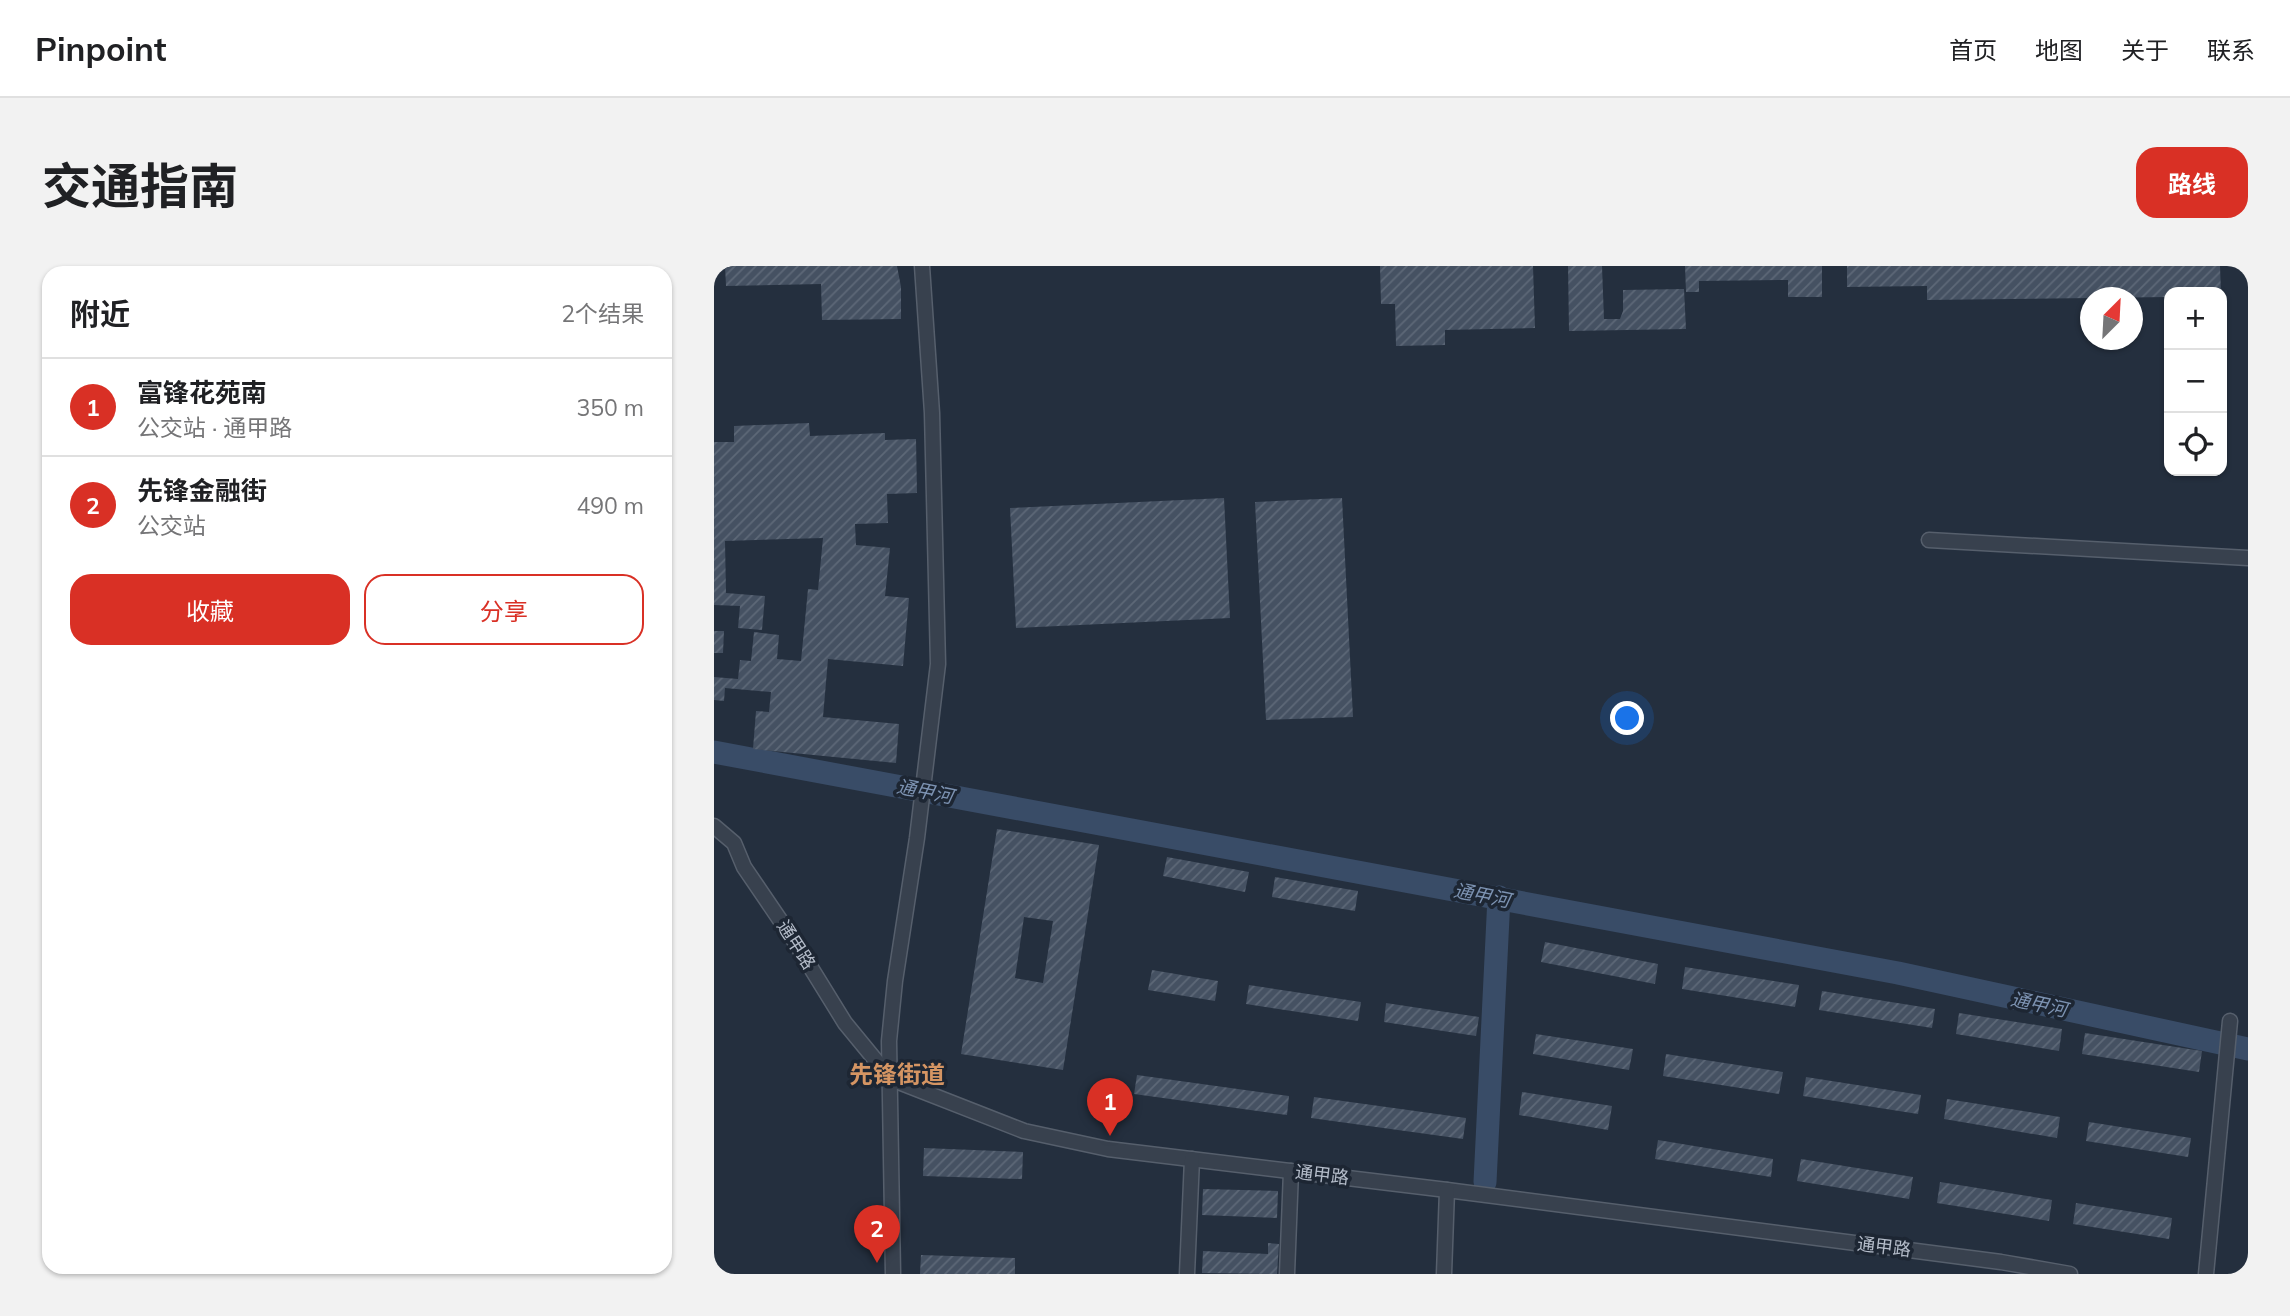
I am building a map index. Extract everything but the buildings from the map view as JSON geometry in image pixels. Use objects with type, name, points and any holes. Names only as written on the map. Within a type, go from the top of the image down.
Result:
[{"type":"street","points":[[893,1274],[890,1041],[895,981],[938,664],[932,413],[922,266]]},
{"type":"street","points":[[1928,540],[2248,558]]},
{"type":"street","name":"通甲路","points":[[714,826],[734,843],[744,867],[845,1023],[891,1079],[1024,1131],[1108,1149],[1987,1260],[2070,1274]]},
{"type":"street","points":[[2206,1274],[2230,1021]]},
{"type":"street","points":[[1187,1274],[1192,1159]]},
{"type":"street","points":[[1286,1274],[1291,1171]]},
{"type":"street","points":[[1444,1274],[1447,1190]]},
{"type":"waterway","name":"通甲河","points":[[714,752],[1898,973],[2248,1049]]},
{"type":"waterway","points":[[1485,1182],[1499,897]]},
{"type":"place","name":"富锋花苑南","points":[[1110,1136]]},
{"type":"place","name":"先锋金融街","points":[[877,1263]]},
{"type":"district","name":"先锋街道","points":[[897,1075]]}]
